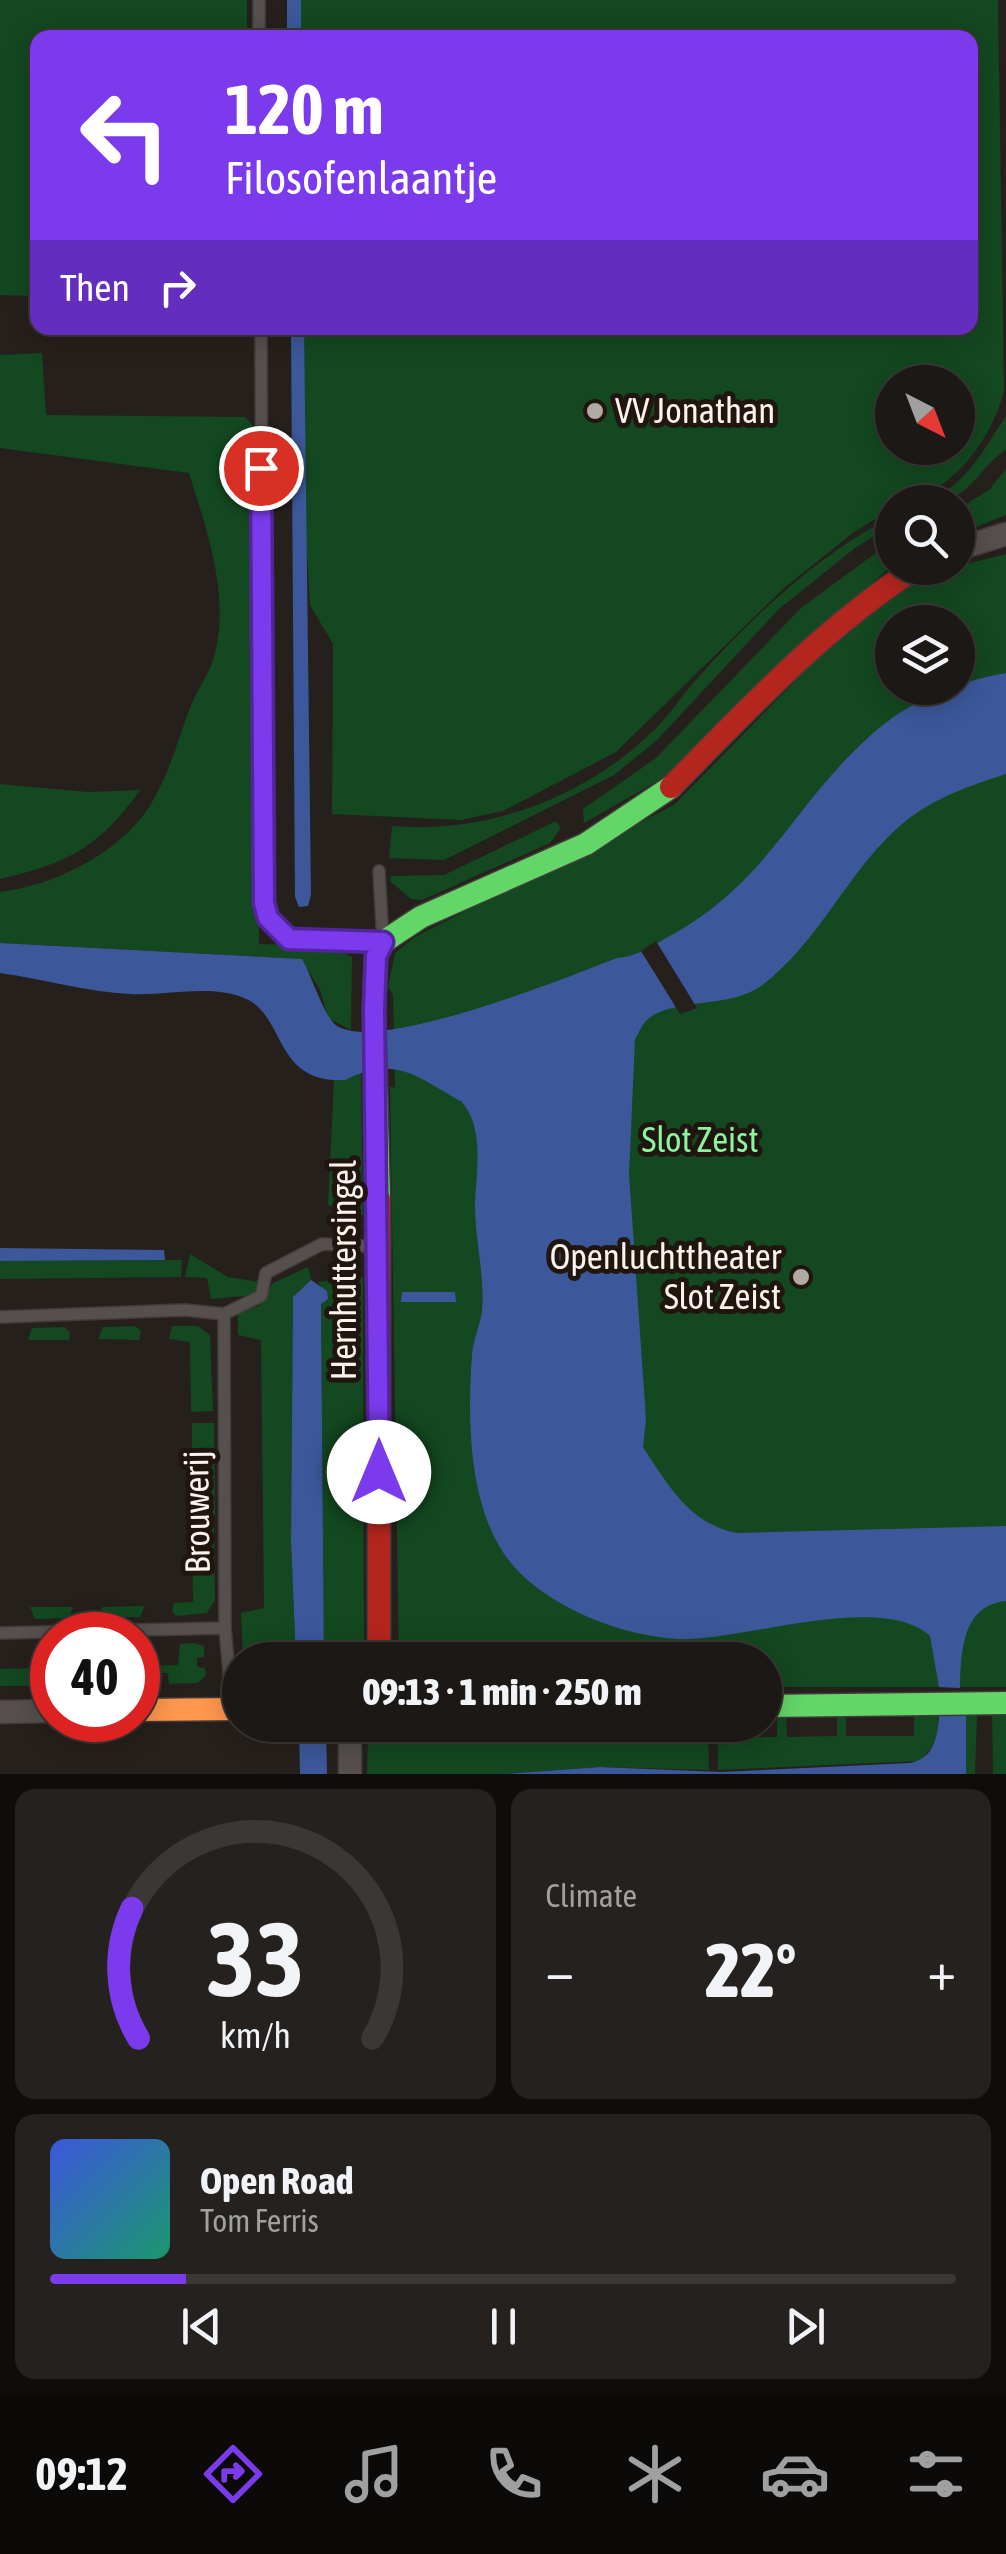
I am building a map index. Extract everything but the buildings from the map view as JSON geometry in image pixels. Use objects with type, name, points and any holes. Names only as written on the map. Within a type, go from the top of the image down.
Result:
[{"type":"street","points":[[975,544],[1006,534]]},
{"type":"street","points":[[383,942],[421,917],[586,844],[662,796],[799,657],[890,585]]},
{"type":"street","name":"Hernhuttersingel","points":[[379,1642],[380,1246],[375,1025],[376,956],[383,942]]},
{"type":"street","points":[[782,1706],[1006,1703]]},
{"type":"street","points":[[160,1710],[222,1710]]},
{"type":"street","points":[[0,1712],[30,1711]]},
{"type":"street","points":[[350,1742],[350,1774]]},
{"type":"lane","points":[[258,0],[259,30]]},
{"type":"lane","points":[[260,335],[264,903],[268,918],[289,939],[383,942]]},
{"type":"lane","name":"Hernhuttersingel","points":[[379,870],[383,942]]},
{"type":"lane","points":[[0,1317],[185,1310],[224,1314],[262,1296],[266,1274],[322,1244],[380,1246]]},
{"type":"lane","name":"Brouwerij","points":[[224,1314],[227,1642]]},
{"type":"lane","points":[[0,1633],[225,1628]]},
{"type":"green space","points":[[0,0],[247,0],[247,30],[30,30],[30,296],[0,295]]},
{"type":"green space","name":"VV Jonathan","points":[[292,0],[998,0],[1004,389],[999,408],[975,451],[975,365],[875,365],[875,465],[964,465],[940,485],[875,485],[875,519],[784,588],[616,752],[503,811],[461,820],[332,814],[333,644],[310,605],[294,335],[978,335],[978,30],[292,30]]},
{"type":"green space","points":[[42,353],[46,415],[245,417],[254,427],[259,944],[331,946],[352,957],[351,1030],[328,1018],[320,990],[301,959],[0,943],[0,892],[42,883],[84,864],[121,839],[149,807],[210,667],[219,630],[214,562],[189,473],[0,448],[0,355]]},
{"type":"green space","points":[[1006,416],[1006,450],[970,485],[953,485],[981,454]]},
{"type":"green space","points":[[1006,469],[1006,515],[975,527],[975,499],[989,490]]},
{"type":"green space","points":[[875,526],[875,536],[779,609],[657,740],[614,775],[444,860],[389,858],[392,826],[427,827],[497,818],[563,794],[594,777],[656,728],[761,612],[811,569]]},
{"type":"green space","points":[[875,554],[875,581],[663,778],[584,823],[583,809],[656,758],[801,608]]},
{"type":"green space","name":"Slot Zeist","points":[[1006,554],[1006,1687],[782,1687],[782,1642],[399,1642],[390,1086],[395,1088],[393,995],[388,987],[395,953],[415,937],[674,805],[812,664],[875,612],[875,705],[975,705],[975,605],[885,605],[912,585],[975,585],[975,562]]},
{"type":"green space","points":[[0,784],[88,792],[140,790],[110,826],[80,850],[45,866],[0,879]]},
{"type":"green space","points":[[556,821],[561,828],[550,843],[422,900],[411,899],[390,881],[391,876],[444,875]]},
{"type":"green space","points":[[361,1070],[363,1215],[328,1205],[334,1078]]},
{"type":"green space","points":[[190,1254],[228,1277],[259,1282],[256,1295],[211,1299],[207,1278],[185,1277]]},
{"type":"green space","points":[[182,1260],[181,1277],[0,1279],[0,1261]]},
{"type":"green space","points":[[308,1267],[311,1280],[293,1297],[291,1541],[295,1642],[242,1642],[241,1613],[264,1608],[261,1340],[238,1335],[238,1312],[259,1306],[273,1283]]},
{"type":"green space","points":[[363,1277],[364,1642],[324,1642],[321,1304],[327,1298],[318,1282]]},
{"type":"green space","points":[[135,1326],[141,1331],[139,1340],[98,1339],[103,1327]]},
{"type":"green space","points":[[172,1326],[198,1326],[210,1335],[213,1411],[191,1412],[190,1342],[169,1339]]},
{"type":"green space","points":[[64,1327],[70,1332],[69,1340],[28,1340],[32,1328]]},
{"type":"green space","points":[[192,1423],[214,1423],[215,1515],[192,1515]]},
{"type":"green space","points":[[192,1527],[214,1527],[215,1600],[207,1613],[177,1616],[172,1612],[174,1603],[193,1602]]},
{"type":"green space","points":[[145,1606],[142,1612],[102,1612],[102,1607]]},
{"type":"green space","points":[[30,1607],[73,1607],[71,1612],[32,1612]]},
{"type":"green space","points":[[180,1644],[204,1646],[204,1657],[197,1658],[197,1667],[205,1668],[206,1675],[198,1683],[169,1684],[168,1673],[160,1673],[160,1665],[178,1665]]},
{"type":"green space","points":[[30,1668],[30,1686],[0,1686],[0,1669]]},
{"type":"green space","points":[[940,1710],[936,1742],[920,1761],[718,1770],[718,1742],[782,1742],[782,1715],[786,1715],[787,1737],[837,1736],[837,1715],[846,1714],[846,1736],[914,1736],[914,1714]]},
{"type":"green space","points":[[992,1710],[1006,1712],[1006,1774],[993,1774]]},
{"type":"green space","points":[[966,1712],[977,1715],[975,1774],[966,1774]]},
{"type":"green space","points":[[368,1742],[708,1742],[709,1770],[600,1767],[505,1774],[367,1774]]},
{"type":"water","points":[[287,0],[301,0],[301,30],[287,30]]},
{"type":"water","points":[[291,335],[304,335],[311,895],[308,906],[299,907],[295,897]]},
{"type":"water","points":[[1006,673],[1006,774],[939,800],[902,824],[865,863],[800,949],[761,986],[733,998],[670,1009],[644,1023],[635,1039],[629,1174],[646,1419],[643,1447],[681,1500],[705,1521],[736,1533],[1006,1526],[1006,1601],[991,1604],[972,1621],[963,1646],[960,1688],[939,1687],[930,1636],[908,1623],[845,1618],[704,1638],[657,1637],[614,1627],[572,1610],[519,1572],[489,1526],[474,1470],[470,1382],[482,1311],[482,1285],[475,1218],[476,1138],[462,1102],[418,1077],[392,1069],[378,1069],[345,1080],[322,1078],[305,1071],[292,1060],[257,1006],[231,994],[114,993],[0,973],[0,943],[302,959],[323,1006],[337,1026],[359,1032],[392,1029],[475,1009],[637,954],[701,917],[755,868],[871,735],[915,705],[975,705],[975,681]]},
{"type":"water","points":[[0,1248],[164,1250],[165,1260],[0,1261]]},
{"type":"water","points":[[311,1280],[327,1291],[328,1299],[321,1304],[324,1642],[295,1642],[291,1541],[293,1297]]},
{"type":"water","points":[[402,1292],[455,1292],[456,1302],[401,1302]]},
{"type":"water","points":[[940,1710],[966,1711],[966,1774],[505,1774],[600,1767],[722,1772],[910,1763],[931,1750]]},
{"type":"water","points":[[299,1742],[326,1742],[327,1774],[300,1774]]},
{"type":"pier","points":[[656,941],[697,1008],[680,1014],[641,951]]},
{"type":"traffic: fast","points":[[379,1199],[374,1009],[376,956],[383,942],[421,917],[586,844],[671,787]]},
{"type":"traffic: fast","points":[[782,1706],[1006,1703]]},
{"type":"traffic: slow","points":[[160,1710],[222,1709]]},
{"type":"traffic: jam","points":[[671,787],[818,643],[891,585]]},
{"type":"traffic: jam","points":[[379,1199],[379,1642]]},
{"type":"place","name":"VV Jonathan","points":[[595,411]]},
{"type":"place","name":"Openluchttheater Slot Zeist","points":[[801,1277]]},
{"type":"route","points":[[261,468],[264,903],[268,918],[289,939],[383,942],[376,956],[374,1009],[380,1246],[379,1472]]}]
